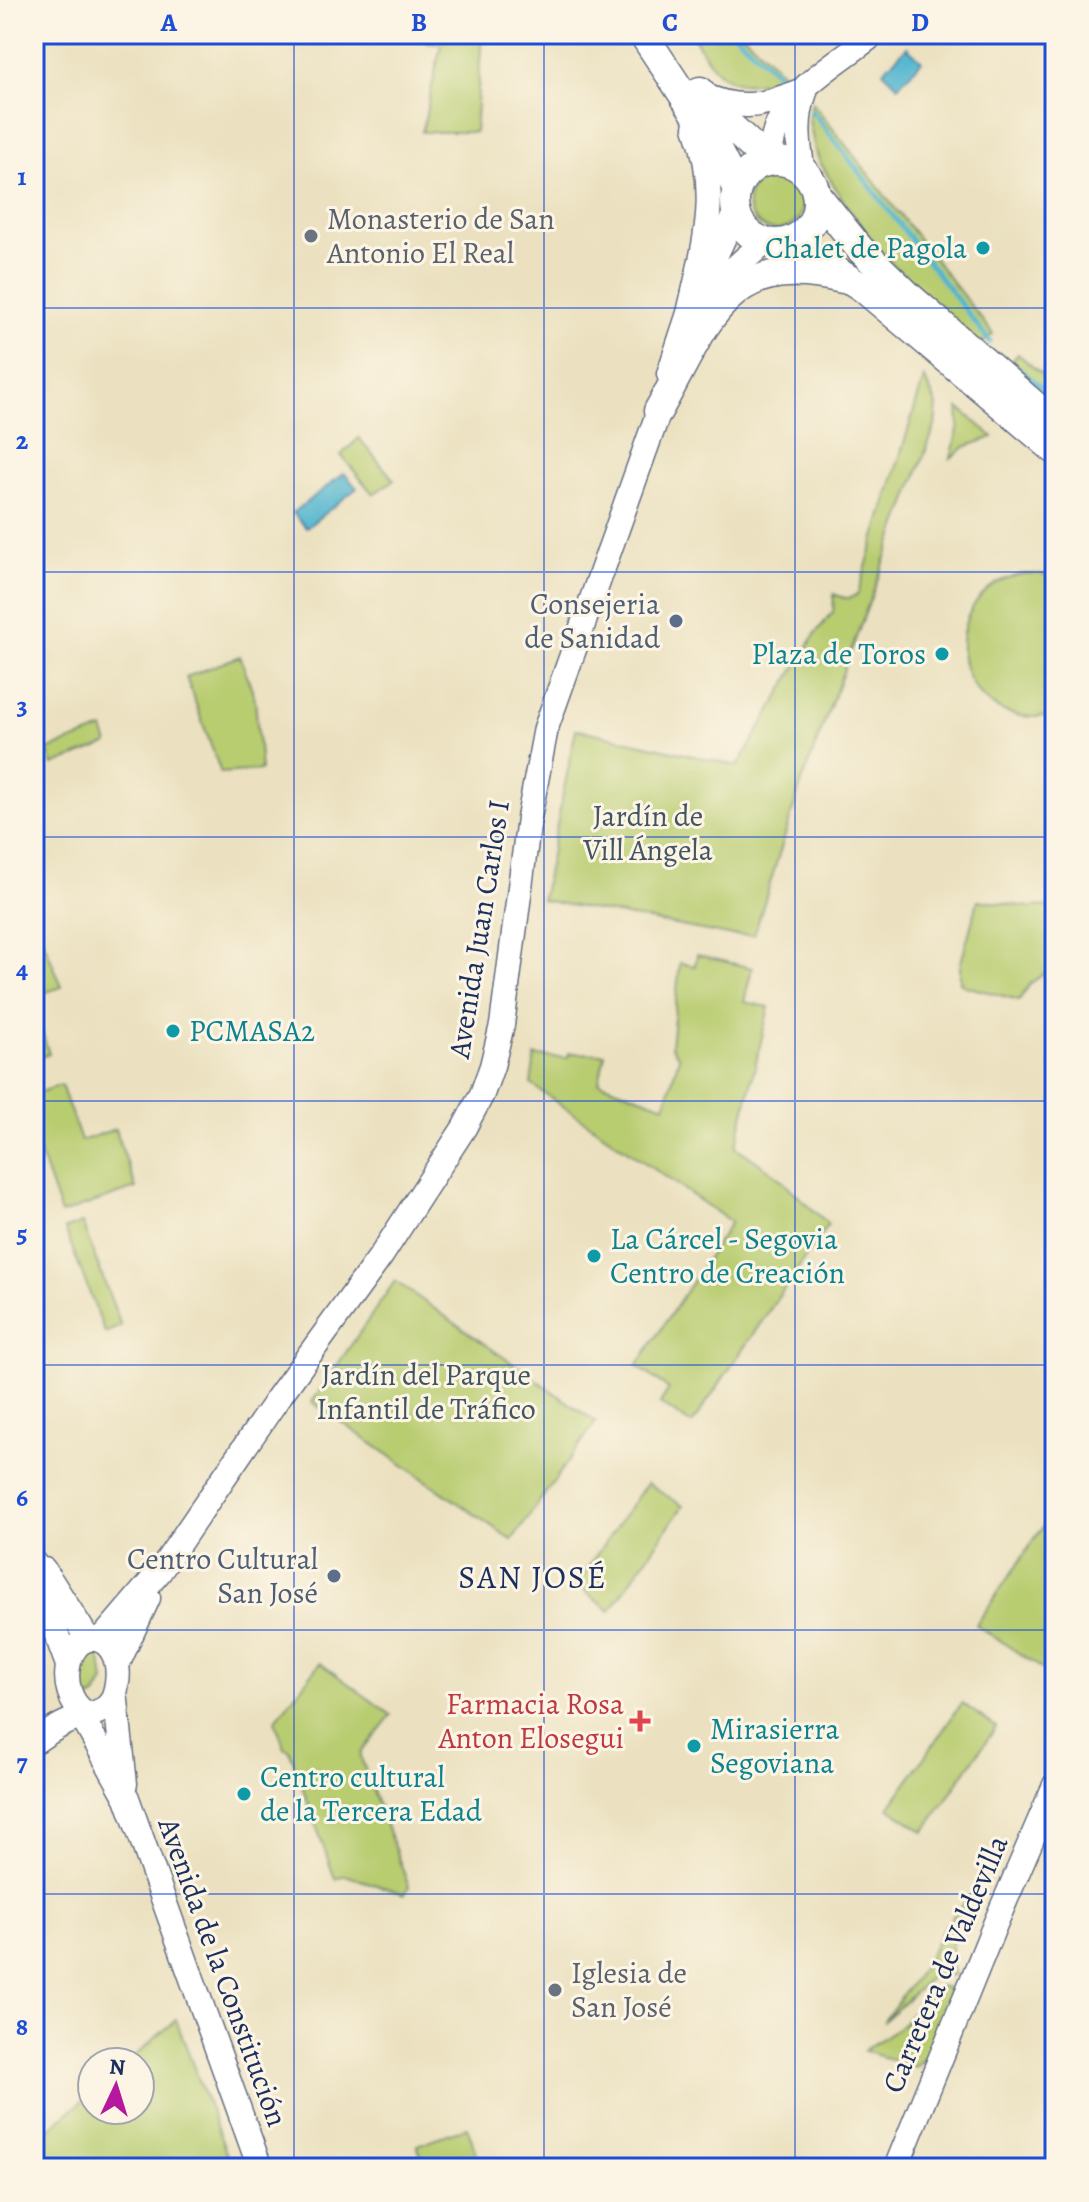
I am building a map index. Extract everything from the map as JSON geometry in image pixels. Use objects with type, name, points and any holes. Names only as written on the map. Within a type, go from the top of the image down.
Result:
[{"type":"main road","points":[[643,34],[690,91],[769,162]]},
{"type":"main road","points":[[663,34],[737,200],[741,223],[750,233],[778,241],[858,284],[917,330],[1055,450]]},
{"type":"main road","points":[[769,162],[772,138],[779,121],[806,88],[874,34]]},
{"type":"main road","points":[[690,91],[733,105],[761,105],[806,88]]},
{"type":"main road","points":[[778,241],[802,234],[812,223],[816,209],[797,128],[799,108],[806,88]]},
{"type":"main road","points":[[689,313],[705,245],[710,201],[705,152],[690,91]]},
{"type":"main road","points":[[737,200],[748,172],[769,162],[786,162],[810,183],[860,249],[911,298],[1055,423]]},
{"type":"main road","name":"Avenida Juan Carlos I","points":[[77,1694],[76,1648],[95,1639],[125,1612],[160,1571],[278,1398],[381,1256],[464,1128],[482,1094],[502,1025],[529,818],[546,728],[658,411],[689,313],[737,200]]},
{"type":"main road","name":"Avenida Juan Carlos I","points":[[658,411],[701,311],[739,263],[778,241]]},
{"type":"main road","points":[[658,411],[710,319],[742,285],[765,275],[798,273],[827,275],[858,284]]},
{"type":"main road","points":[[34,1554],[68,1608],[95,1639],[111,1647],[117,1665]]},
{"type":"main road","name":"Avenida de la Constitución","points":[[34,1563],[77,1694],[98,1746],[127,1798],[260,2168]]},
{"type":"main road","name":"Avenida Juan Carlos I","points":[[117,1665],[160,1571]]},
{"type":"main road","points":[[68,1608],[75,1614],[95,1620],[115,1618],[125,1612]]},
{"type":"main road","name":"Avenida de la Constitución","points":[[117,1665],[115,1692],[127,1798]]},
{"type":"main road","points":[[38,1740],[60,1699],[77,1694],[108,1706],[115,1692]]},
{"type":"main road","points":[[38,1740],[77,1694]]},
{"type":"main road","points":[[38,1740],[57,1732],[73,1733],[98,1746]]},
{"type":"main road","name":"Carretera de Valdevilla","points":[[896,2168],[1055,1785]]},
{"type":"green space","points":[[403,34],[482,34],[475,132],[422,132],[441,45]]},
{"type":"green space","points":[[692,34],[743,34],[787,77],[752,83],[729,79],[710,63]]},
{"type":"green space","points":[[812,102],[993,334],[978,347],[886,258],[846,205],[815,150],[809,120]]},
{"type":"green space","points":[[776,174],[796,182],[804,202],[796,222],[776,230],[756,222],[748,202],[756,182]]},
{"type":"green space","points":[[1018,354],[1055,386],[1055,414],[1004,370]]},
{"type":"green space","name":"Jardín de Vill Ángela","points":[[924,378],[937,405],[935,426],[799,790],[754,935],[728,935],[542,900],[576,729],[738,766],[817,631],[833,612],[834,594],[849,598],[858,593]]},
{"type":"green space","points":[[958,407],[993,437],[965,447],[951,458],[959,426]]},
{"type":"green space","points":[[359,438],[394,480],[373,494],[341,455]]},
{"type":"green space","points":[[1022,574],[1055,577],[1055,714],[1039,717],[1023,717],[992,705],[977,691],[967,673],[962,653],[963,633],[969,613],[981,596],[998,582]]},
{"type":"green space","points":[[240,656],[255,699],[261,770],[221,773],[186,677]]},
{"type":"green space","points":[[103,729],[108,744],[53,765],[47,750]]},
{"type":"green space","points":[[978,900],[1029,907],[1055,906],[1055,966],[1031,983],[1019,1000],[960,982],[960,966]]},
{"type":"green space","points":[[39,930],[62,987],[34,996],[34,931]]},
{"type":"green space","points":[[697,955],[752,968],[744,1002],[769,1007],[736,1147],[776,1175],[828,1224],[692,1424],[660,1403],[669,1389],[637,1366],[731,1222],[531,1084],[535,1056],[568,1058],[569,1053],[605,1054],[599,1082],[665,1106],[679,1057],[671,1046],[680,963],[695,966]]},
{"type":"green space","points":[[34,1006],[49,1054],[34,1059]]},
{"type":"green space","points":[[61,1085],[81,1141],[115,1129],[136,1188],[61,1214],[34,1137],[34,1094]]},
{"type":"green space","points":[[82,1223],[121,1326],[105,1333],[65,1229]]},
{"type":"green space","name":"Jardín del Parque Infantil de Tráfico","points":[[395,1281],[596,1422],[512,1540],[312,1402]]},
{"type":"green space","points":[[647,1483],[683,1506],[610,1611],[576,1584]]},
{"type":"green space","points":[[1055,1509],[1055,1677],[976,1625]]},
{"type":"green space","points":[[92,1652],[101,1659],[104,1681],[96,1696],[90,1699],[83,1696],[78,1671],[82,1660]]},
{"type":"green space","points":[[320,1663],[391,1715],[361,1753],[361,1758],[409,1887],[405,1894],[345,1875],[335,1879],[289,1749],[285,1749],[275,1721]]},
{"type":"green space","points":[[962,1703],[996,1727],[924,1832],[889,1808]]},
{"type":"green space","points":[[964,1902],[966,1906],[951,1948],[954,1975],[931,1977],[883,2022],[924,1966],[944,1927]]},
{"type":"green space","points":[[940,1986],[948,1989],[937,2018],[935,2048],[916,2067],[864,2051],[904,2023],[930,1992]]},
{"type":"green space","points":[[176,2020],[232,2168],[34,2168],[34,2142],[76,2107],[76,2126],[156,2126],[156,2046],[146,2046]]},
{"type":"green space","points":[[467,2127],[482,2168],[426,2168],[417,2145]]},
{"type":"water","points":[[907,47],[922,61],[898,86],[883,71]]},
{"type":"water","points":[[344,473],[357,488],[306,528],[293,513]]},
{"type":"waterway","points":[[735,34],[785,81]]},
{"type":"waterway","points":[[812,111],[990,342]]},
{"type":"waterway","points":[[1012,363],[1055,399]]},
{"type":"place","name":"Monasterio de San Antonio El Real","points":[[311,236]]},
{"type":"place","name":"Chalet de Pagola","points":[[983,248]]},
{"type":"place","name":"Consejeria de Sanidad","points":[[676,621]]},
{"type":"place","name":"Plaza de Toros","points":[[942,654]]},
{"type":"place","name":"PCMASA2","points":[[173,1031]]},
{"type":"place","name":"La Cárcel - Segovia Centro de Creación","points":[[594,1256]]},
{"type":"place","name":"Centro Cultural San José","points":[[334,1576]]},
{"type":"place","name":"Farmacia Rosa Anton Elosegui","points":[[640,1721]]},
{"type":"place","name":"Mirasierra Segoviana","points":[[694,1746]]},
{"type":"place","name":"Centro cultural de la Tercera Edad","points":[[244,1794]]},
{"type":"place","name":"Iglesia de San José","points":[[555,1990]]},
{"type":"district","name":"SAN JOSÉ","points":[[533,1577]]}]
